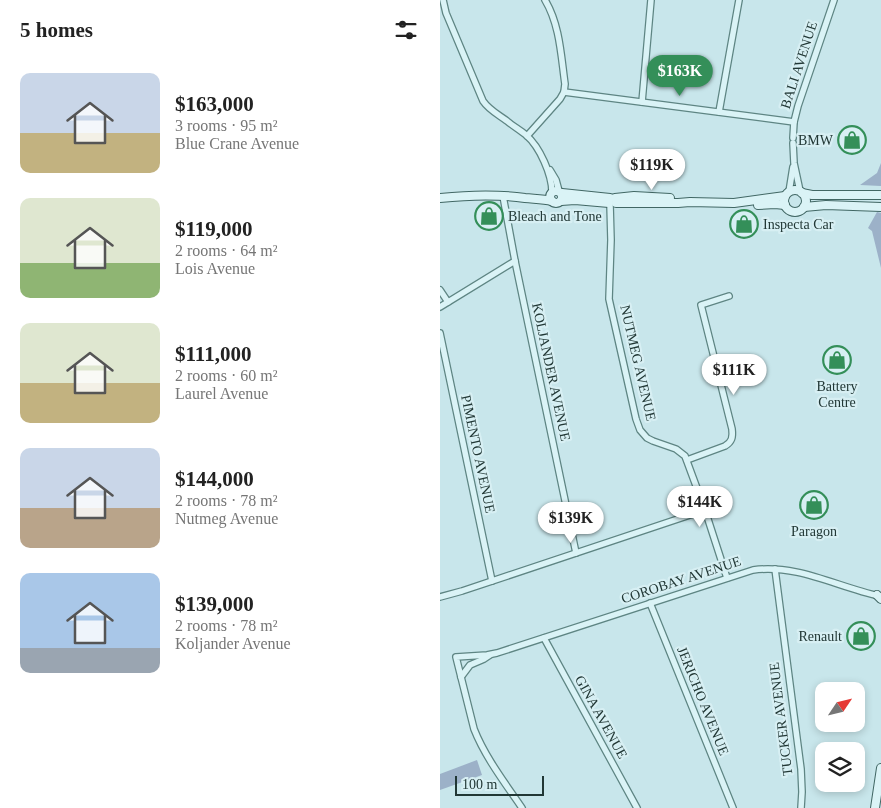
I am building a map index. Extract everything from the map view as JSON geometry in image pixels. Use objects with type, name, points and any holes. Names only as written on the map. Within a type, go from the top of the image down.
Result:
[{"type":"street","points":[[443,0],[446,13],[483,101],[490,109],[527,136],[533,143],[544,163],[556,195]]},
{"type":"street","points":[[527,136],[560,100],[564,92],[565,84],[556,27],[545,0]]},
{"type":"street","points":[[642,102],[651,0]]},
{"type":"street","points":[[718,112],[739,0]]},
{"type":"street","name":"BALI AVENUE","points":[[801,192],[794,163],[794,122],[834,0]]},
{"type":"street","points":[[564,92],[794,122]]},
{"type":"street","name":"BALI AVENUE","points":[[787,194],[794,163]]},
{"type":"street","points":[[440,198],[556,195],[612,202],[646,197],[744,205],[787,194],[794,190],[812,195],[881,195]]},
{"type":"street","points":[[787,194],[784,199],[787,208],[793,211],[800,211],[806,201],[801,192]]},
{"type":"street","name":"KOLJANDER AVENUE","points":[[503,196],[576,554]]},
{"type":"street","name":"NUTMEG AVENUE","points":[[612,202],[613,234],[611,240],[609,299],[636,419],[640,430],[647,438],[679,451],[687,460]]},
{"type":"street","points":[[757,202],[785,205]]},
{"type":"street","points":[[804,207],[826,205],[881,207]]},
{"type":"street","points":[[440,307],[515,261]]},
{"type":"street","points":[[440,290],[448,302]]},
{"type":"street","points":[[727,578],[687,460],[725,446],[732,440],[732,429],[701,305],[729,296]]},
{"type":"street","name":"PIMENTO AVENUE","points":[[440,333],[492,581]]},
{"type":"street","points":[[440,597],[576,554],[705,510]]},
{"type":"street","name":"TUCKER AVENUE","points":[[775,569],[801,770],[801,808]]},
{"type":"street","name":"COROBAY AVENUE","points":[[461,677],[456,657],[491,654],[753,570],[792,570],[880,596]]},
{"type":"street","name":"JERICHO AVENUE","points":[[650,603],[733,808]]},
{"type":"street","name":"GINA AVENUE","points":[[544,638],[637,808]]},
{"type":"street","name":"COROBAY AVENUE","points":[[461,677],[470,665],[484,660],[491,654]]},
{"type":"street","points":[[461,677],[478,738],[522,808]]},
{"type":"street","points":[[875,808],[881,768]]},
{"type":"shaded area","points":[[881,163],[881,186],[860,185],[877,173]]},
{"type":"shaded area","points":[[877,212],[881,213],[881,268],[872,231],[868,228]]},
{"type":"shaded area","points":[[477,760],[482,775],[440,790],[440,774]]},
{"type":"place","name":"BMW","points":[[852,140]]},
{"type":"place","name":"Bleach and Tone","points":[[489,216]]},
{"type":"place","name":"Inspecta Car","points":[[744,224]]},
{"type":"place","name":"Battery Centre","points":[[837,360]]},
{"type":"place","name":"Paragon","points":[[814,505]]},
{"type":"place","name":"Renault","points":[[861,636]]}]
